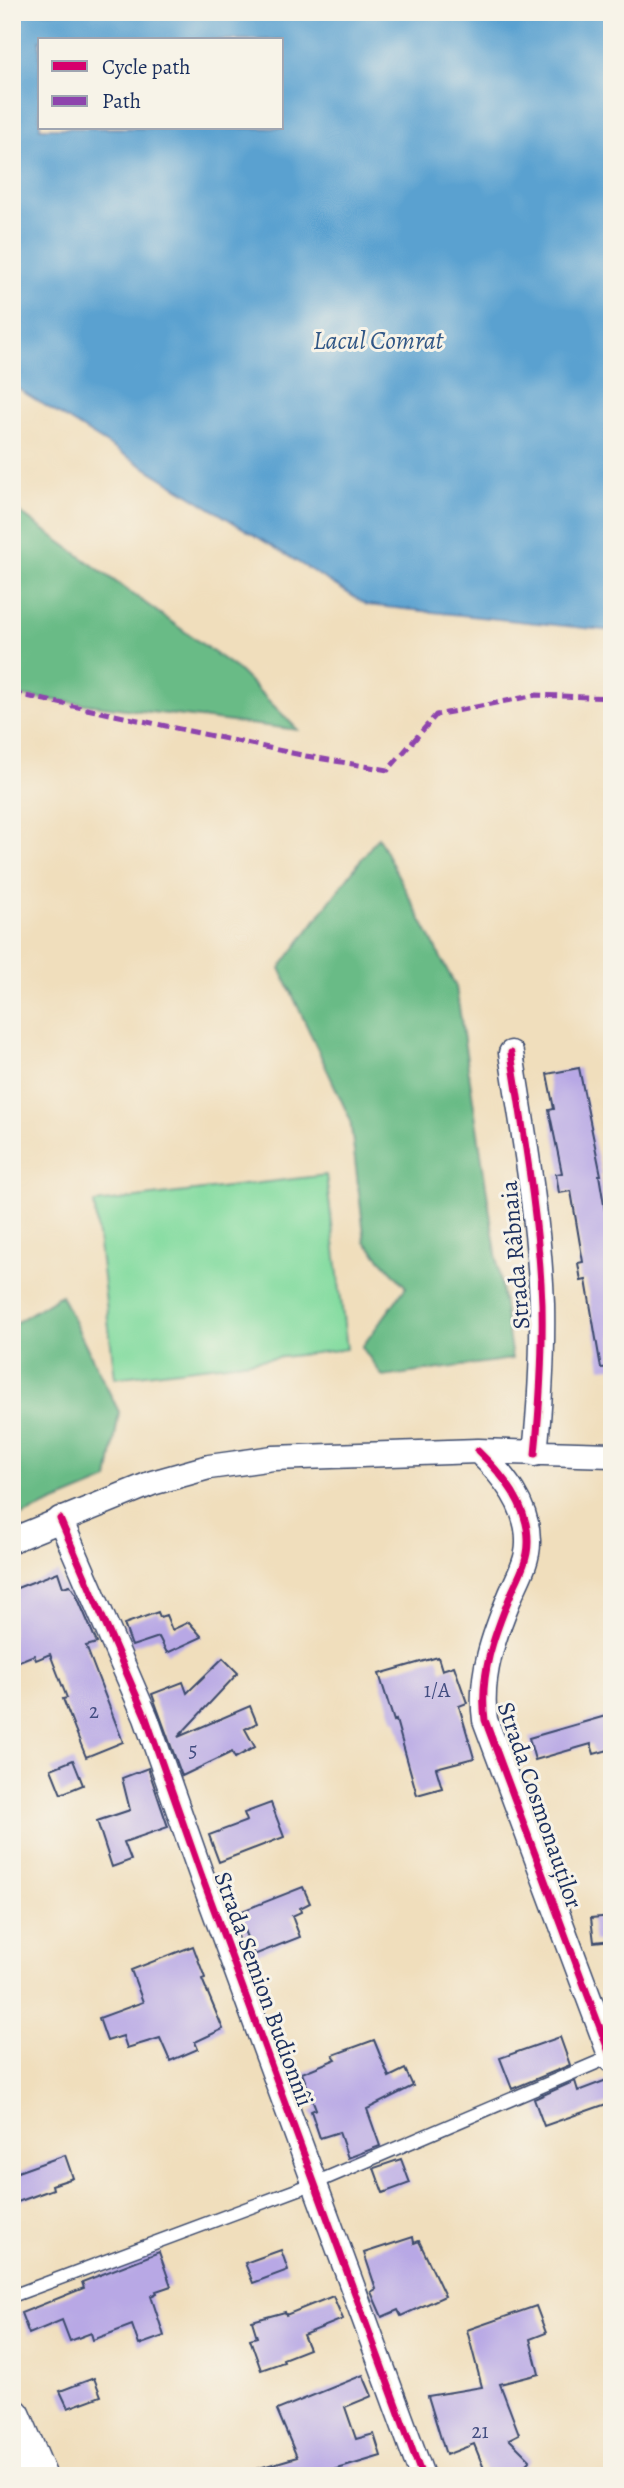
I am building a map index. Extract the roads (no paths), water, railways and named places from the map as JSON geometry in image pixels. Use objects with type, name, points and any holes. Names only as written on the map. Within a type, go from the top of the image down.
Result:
[{"type":"main road","points":[[12,2417],[37,2476]]},
{"type":"street","name":"Strada Râbnaia","points":[[511,1053],[526,1149],[542,1303],[541,1386],[535,1454]]},
{"type":"street","points":[[12,1540],[152,1483],[209,1466],[273,1458],[478,1451],[612,1455]]},
{"type":"street","name":"Strada Cosmonauților","points":[[478,1451],[499,1472],[517,1501],[524,1517],[528,1546],[524,1564],[489,1654],[483,1702],[485,1720],[611,2058]]},
{"type":"street","name":"Strada Semion Budionnîi","points":[[60,1520],[146,1718],[422,2476]]},
{"type":"lane","points":[[12,2296],[314,2183],[611,2058]]},
{"type":"water","name":"Lacul Comrat","points":[[12,12],[612,12],[612,631],[367,605],[12,385]]}]
